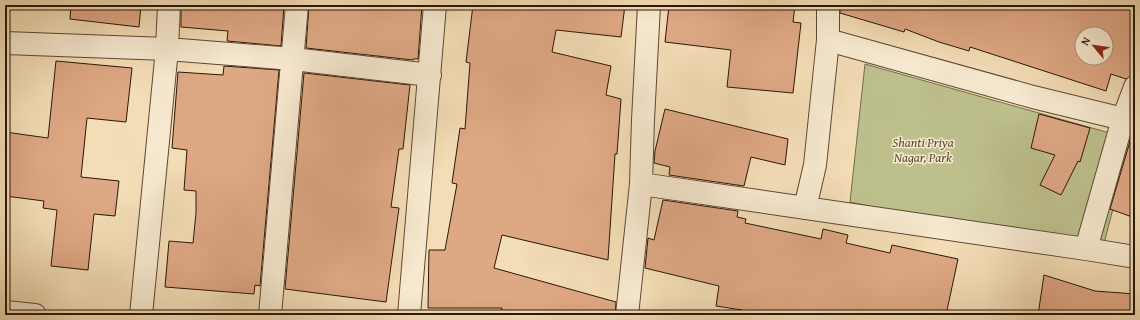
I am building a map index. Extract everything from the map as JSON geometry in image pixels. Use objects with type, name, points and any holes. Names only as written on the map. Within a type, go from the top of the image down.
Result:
[{"type":"street","points":[[141,315],[167,49],[169,5]]},
{"type":"street","points":[[270,315],[297,5]]},
{"type":"street","points":[[409,315],[435,5]]},
{"type":"street","points":[[627,315],[642,184],[643,120],[649,5]]},
{"type":"street","points":[[805,208],[814,165],[828,40],[828,5]]},
{"type":"street","points":[[828,40],[1033,97],[1123,119]]},
{"type":"street","points":[[5,43],[167,49],[293,59],[430,76]]},
{"type":"street","points":[[1086,249],[1123,119],[1135,87]]},
{"type":"street","points":[[642,184],[1135,257]]},
{"type":"street","points":[[5,312],[36,315]]},
{"type":"green space","name":"Shanti Priya Nagar, Park","points":[[865,64],[1131,139],[1101,255],[850,202]]},
{"type":"building","points":[[71,5],[141,5],[139,27],[70,19]]},
{"type":"building","points":[[181,5],[284,5],[281,46],[227,41],[228,31],[181,27]]},
{"type":"building","points":[[309,5],[422,5],[418,59],[413,60],[306,48]]},
{"type":"building","points":[[473,5],[625,5],[621,37],[556,30],[552,52],[611,66],[606,95],[621,99],[617,154],[615,154],[608,260],[502,235],[494,268],[616,302],[615,315],[500,315],[502,308],[428,308],[429,250],[445,250],[457,184],[452,183],[460,128],[465,129],[470,63],[466,62]]},
{"type":"building","points":[[669,5],[795,5],[793,22],[801,23],[793,93],[727,87],[731,50],[665,42]]},
{"type":"building","points":[[840,5],[1135,5],[1135,75],[1126,79],[1111,74],[1106,91],[970,47],[969,51],[939,42],[905,29],[904,32],[840,13]]},
{"type":"building","points":[[56,61],[132,68],[126,122],[87,118],[81,177],[119,181],[115,216],[94,214],[88,270],[51,266],[57,210],[43,208],[44,201],[5,196],[5,132],[48,138]]},
{"type":"building","points":[[224,66],[279,70],[260,286],[255,285],[254,294],[165,287],[169,241],[193,243],[196,213],[196,191],[184,190],[187,150],[172,148],[178,72],[223,75]]},
{"type":"building","points":[[304,73],[410,85],[403,149],[399,149],[391,207],[399,208],[386,302],[285,289]]},
{"type":"building","points":[[665,109],[788,139],[785,165],[751,157],[744,186],[669,175],[670,167],[654,163],[655,151]]},
{"type":"building","points":[[1039,114],[1090,128],[1080,162],[1078,161],[1061,195],[1040,185],[1055,155],[1031,148]]},
{"type":"building","points":[[1131,138],[1135,139],[1135,218],[1110,209]]},
{"type":"building","points":[[663,200],[738,211],[737,217],[746,219],[745,223],[821,239],[823,229],[848,235],[846,243],[890,253],[892,245],[958,259],[946,315],[741,315],[742,310],[716,306],[719,286],[645,268],[648,238],[654,240]]},
{"type":"building","points":[[1044,275],[1095,291],[1135,294],[1135,315],[1038,315]]}]
